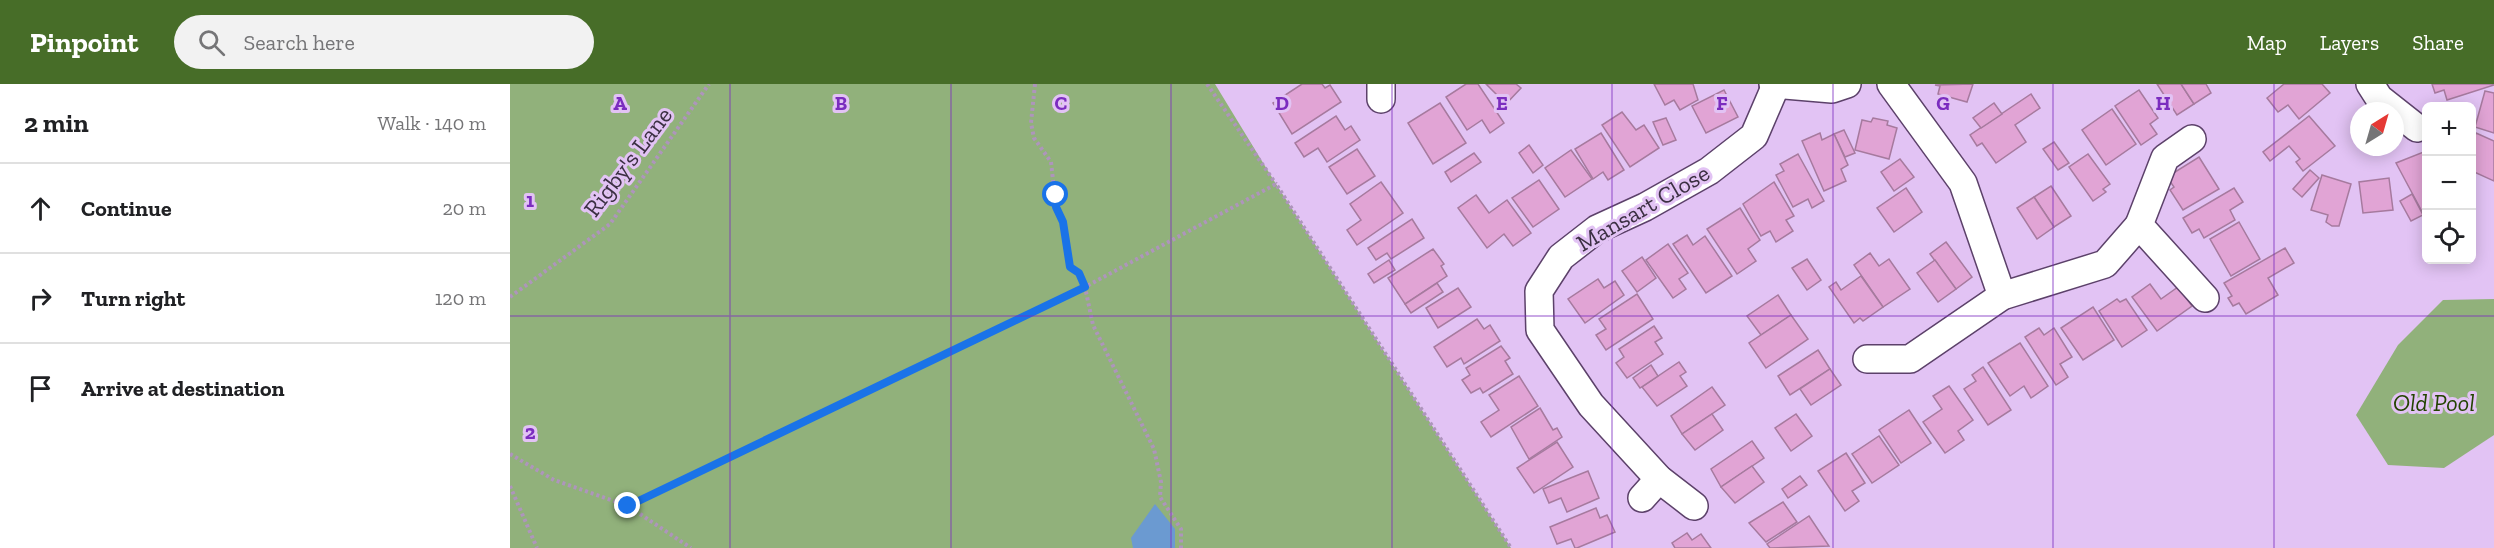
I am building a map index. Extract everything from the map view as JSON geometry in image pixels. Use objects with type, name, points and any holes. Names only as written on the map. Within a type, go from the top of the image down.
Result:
[{"type":"street","points":[[1774,85],[1832,89],[1846,84]]},
{"type":"street","points":[[1891,84],[1963,183],[2002,296]]},
{"type":"street","points":[[2370,84],[2379,99],[2417,128]]},
{"type":"street","name":"Mansart Close","points":[[1694,506],[1651,489],[1540,330],[1539,291],[1562,256],[1597,229],[1645,207],[1710,171],[1754,136],[1774,85]]},
{"type":"street","points":[[1867,359],[1910,359],[2002,296],[2105,264],[2139,225],[2165,158],[2192,139]]},
{"type":"street","points":[[2139,225],[2205,298]]},
{"type":"path","name":"Rigby's Lane","points":[[510,297],[609,224],[709,84]]},
{"type":"path","points":[[1035,84],[1030,107],[1034,138],[1051,162],[1056,207],[1063,222],[1070,267],[1079,273],[1085,287],[1093,325],[1155,449],[1161,482],[1160,497],[1181,529],[1181,548]]},
{"type":"path","points":[[1207,84],[1276,184],[1511,548]]},
{"type":"path","points":[[628,506],[1085,287],[1276,184]]},
{"type":"path","points":[[510,454],[554,480],[628,506],[691,548]]},
{"type":"path","points":[[510,486],[537,548]]},
{"type":"green space","points":[[510,84],[1215,84],[1276,184],[1511,548],[510,548]]},
{"type":"green space","name":"Old Pool","points":[[2494,299],[2494,435],[2444,468],[2388,465],[2356,415],[2398,345],[2443,300]]},
{"type":"water","points":[[1155,504],[1175,529],[1175,548],[1133,548],[1131,538]]},
{"type":"building","points":[[1302,84],[1322,84],[1325,88],[1330,85],[1341,102],[1292,134],[1273,103]]},
{"type":"building","points":[[1466,84],[1478,84],[1504,123],[1490,133],[1482,120],[1467,130],[1446,97]]},
{"type":"building","points":[[1486,84],[1516,84],[1521,88],[1506,104]]},
{"type":"building","points":[[1654,84],[1693,84],[1698,100],[1680,110],[1674,100],[1665,105]]},
{"type":"building","points":[[1973,84],[1967,102],[1938,94],[1940,86],[1935,85]]},
{"type":"building","points":[[2157,84],[2181,84],[2194,104],[2177,115]]},
{"type":"building","points":[[2181,84],[2206,84],[2211,93],[2194,104]]},
{"type":"building","points":[[2284,84],[2322,84],[2330,93],[2299,119],[2288,105],[2278,112],[2267,98]]},
{"type":"building","points":[[2432,84],[2494,85],[2447,100],[2444,90],[2435,93]]},
{"type":"building","points":[[1724,90],[1738,117],[1706,133],[1692,106]]},
{"type":"building","points":[[2139,90],[2158,118],[2150,124],[2157,134],[2141,145],[2115,106]]},
{"type":"building","points":[[2485,91],[2494,93],[2494,133],[2476,127]]},
{"type":"building","points":[[2031,94],[2040,108],[2015,125],[2026,142],[1996,163],[1982,143],[1977,146],[1970,135]]},
{"type":"building","points":[[1440,103],[1466,143],[1433,164],[1408,123]]},
{"type":"building","points":[[1994,103],[2002,114],[1981,128],[1973,118]]},
{"type":"building","points":[[2112,109],[2136,144],[2106,165],[2082,130]]},
{"type":"building","points":[[1622,112],[1636,130],[1644,125],[1659,148],[1630,167],[1602,125]]},
{"type":"building","points":[[1336,116],[1345,130],[1351,126],[1360,140],[1327,162],[1318,148],[1304,157],[1295,143]]},
{"type":"building","points":[[2309,116],[2335,146],[2303,171],[2296,162],[2300,159],[2289,146],[2270,161],[2263,152]]},
{"type":"building","points":[[1666,118],[1676,140],[1663,145],[1653,122]]},
{"type":"building","points":[[1873,118],[1888,121],[1887,125],[1897,128],[1889,159],[1855,150],[1862,120],[1871,122]]},
{"type":"building","points":[[1844,130],[1855,153],[1845,157],[1834,134]]},
{"type":"building","points":[[1601,133],[1624,170],[1608,180],[1603,172],[1593,179],[1575,149]]},
{"type":"building","points":[[1820,133],[1822,140],[1834,134],[1848,165],[1841,169],[1846,181],[1824,191],[1802,141]]},
{"type":"building","points":[[2476,133],[2494,141],[2494,181],[2476,173]]},
{"type":"building","points":[[2054,142],[2069,163],[2058,170],[2043,149]]},
{"type":"building","points":[[1529,145],[1543,165],[1533,173],[1519,153]]},
{"type":"building","points":[[1357,149],[1375,176],[1347,194],[1329,167]]},
{"type":"building","points":[[1571,150],[1592,179],[1565,197],[1545,168]]},
{"type":"building","points":[[1474,153],[1481,162],[1451,182],[1445,172]]},
{"type":"building","points":[[2422,153],[2422,212],[2396,163]]},
{"type":"building","points":[[1798,154],[1824,201],[1812,208],[1808,199],[1793,207],[1776,175],[1784,171],[1780,164]]},
{"type":"building","points":[[2088,154],[2110,184],[2103,189],[2106,192],[2093,201],[2069,167]]},
{"type":"building","points":[[2199,157],[2219,189],[2183,210],[2170,190],[2174,187],[2167,177]]},
{"type":"building","points":[[1900,159],[1914,177],[1894,191],[1881,172]]},
{"type":"building","points":[[2310,170],[2319,178],[2302,197],[2293,189]]},
{"type":"building","points":[[2322,175],[2351,184],[2339,226],[2332,226],[2326,222],[2328,215],[2311,210]]},
{"type":"building","points":[[2389,178],[2393,210],[2363,213],[2359,182]]},
{"type":"building","points":[[1539,180],[1559,209],[1533,227],[1512,198]]},
{"type":"building","points":[[1381,182],[1403,213],[1357,245],[1347,230],[1361,220],[1350,204]]},
{"type":"building","points":[[1774,182],[1794,216],[1786,220],[1793,231],[1776,242],[1770,231],[1761,236],[1743,204]]},
{"type":"building","points":[[2051,186],[2071,216],[2054,227],[2034,197]]},
{"type":"building","points":[[1906,188],[1922,212],[1894,232],[1877,208]]},
{"type":"building","points":[[2234,188],[2243,202],[2230,210],[2235,220],[2204,238],[2199,229],[2192,233],[2183,218]]},
{"type":"building","points":[[2412,194],[2422,216],[2411,221],[2400,201]]},
{"type":"building","points":[[1476,195],[1489,213],[1507,200],[1531,233],[1513,246],[1504,234],[1487,248],[1458,208]]},
{"type":"building","points":[[2034,197],[2054,227],[2037,239],[2017,208]]},
{"type":"building","points":[[1740,208],[1760,240],[1748,249],[1756,261],[1737,274],[1707,229]]},
{"type":"building","points":[[1412,219],[1424,238],[1391,259],[1387,253],[1376,260],[1368,248]]},
{"type":"building","points":[[2239,222],[2260,259],[2231,276],[2210,239]]},
{"type":"building","points":[[1687,235],[1693,245],[1705,236],[1732,276],[1706,293],[1673,244]]},
{"type":"building","points":[[1946,242],[1972,277],[1956,289],[1930,254]]},
{"type":"building","points":[[1668,244],[1688,273],[1679,279],[1686,289],[1673,298],[1646,260]]},
{"type":"building","points":[[2285,248],[2294,263],[2268,278],[2278,295],[2246,314],[2239,303],[2233,306],[2228,298],[2232,296],[2224,283]]},
{"type":"building","points":[[1433,249],[1444,264],[1441,266],[1447,276],[1405,304],[1388,278]]},
{"type":"building","points":[[1870,253],[1879,266],[1889,259],[1910,289],[1883,307],[1854,265]]},
{"type":"building","points":[[1642,257],[1656,278],[1637,292],[1622,271]]},
{"type":"building","points":[[1807,259],[1821,280],[1807,290],[1792,268]]},
{"type":"building","points":[[1389,260],[1395,270],[1374,283],[1368,274]]},
{"type":"building","points":[[1935,260],[1956,289],[1938,302],[1917,273]]},
{"type":"building","points":[[1861,276],[1883,307],[1863,321],[1860,318],[1854,323],[1829,287],[1836,282],[1841,290]]},
{"type":"building","points":[[1598,279],[1604,288],[1615,281],[1624,295],[1585,323],[1568,299]]},
{"type":"building","points":[[1437,283],[1443,292],[1411,313],[1405,304]]},
{"type":"building","points":[[2150,284],[2161,299],[2178,287],[2192,306],[2157,331],[2132,297]]},
{"type":"building","points":[[1458,288],[1471,307],[1438,328],[1426,308]]},
{"type":"building","points":[[1637,294],[1653,319],[1606,350],[1596,335],[1606,329],[1599,319]]},
{"type":"building","points":[[1778,295],[1791,315],[1761,335],[1747,316]]},
{"type":"building","points":[[2117,299],[2120,302],[2126,299],[2147,330],[2122,347],[2099,311]]},
{"type":"building","points":[[2093,307],[2114,340],[2083,360],[2061,328]]},
{"type":"building","points":[[1791,315],[1808,339],[1766,368],[1749,343]]},
{"type":"building","points":[[1477,319],[1484,329],[1490,325],[1500,341],[1464,364],[1461,358],[1447,367],[1434,347]]},
{"type":"building","points":[[1654,326],[1662,338],[1655,342],[1663,354],[1627,378],[1616,363],[1624,357],[1619,349]]},
{"type":"building","points":[[2039,328],[2044,335],[2054,328],[2072,357],[2060,364],[2068,377],[2056,385],[2025,337]]},
{"type":"building","points":[[2020,343],[2048,386],[2031,398],[2024,386],[2010,396],[1988,363]]},
{"type":"building","points":[[1501,346],[1510,358],[1505,361],[1513,374],[1483,393],[1480,388],[1471,393],[1462,380],[1470,375],[1466,368]]},
{"type":"building","points":[[1818,350],[1830,369],[1790,395],[1778,376]]},
{"type":"building","points":[[1679,362],[1686,372],[1680,376],[1687,386],[1657,406],[1642,387]]},
{"type":"building","points":[[1651,365],[1658,376],[1640,388],[1633,378]]},
{"type":"building","points":[[1983,367],[2011,410],[1988,425],[1964,389],[1976,381],[1972,375]]},
{"type":"building","points":[[1830,369],[1841,385],[1811,405],[1800,389]]},
{"type":"building","points":[[1519,376],[1538,406],[1491,437],[1481,422],[1499,410],[1489,395]]},
{"type":"building","points":[[1949,386],[1973,420],[1958,431],[1964,440],[1945,453],[1923,422],[1942,409],[1933,396]]},
{"type":"building","points":[[1712,387],[1725,405],[1682,434],[1671,416]]},
{"type":"building","points":[[1540,408],[1553,430],[1557,428],[1562,437],[1529,459],[1511,427]]},
{"type":"building","points":[[1909,410],[1931,443],[1901,463],[1879,430]]},
{"type":"building","points":[[1712,414],[1723,430],[1695,450],[1682,434]]},
{"type":"building","points":[[1796,414],[1812,436],[1791,451],[1775,428]]},
{"type":"building","points":[[1879,436],[1899,465],[1872,483],[1852,454]]},
{"type":"building","points":[[1752,441],[1764,458],[1721,487],[1711,469]]},
{"type":"building","points":[[1557,442],[1573,467],[1534,493],[1517,468]]},
{"type":"building","points":[[1846,453],[1865,483],[1852,491],[1859,501],[1845,511],[1818,471]]},
{"type":"building","points":[[1752,466],[1764,482],[1735,503],[1721,487]]},
{"type":"building","points":[[1588,471],[1599,498],[1567,512],[1561,498],[1549,503],[1543,489]]},
{"type":"building","points":[[1800,476],[1807,485],[1788,498],[1782,489]]},
{"type":"building","points":[[1783,502],[1797,522],[1766,542],[1749,523]]},
{"type":"building","points":[[1596,508],[1600,518],[1607,515],[1615,532],[1577,548],[1571,539],[1557,544],[1550,527]]},
{"type":"building","points":[[1809,516],[1829,546],[1770,548],[1767,544]]},
{"type":"building","points":[[1687,533],[1692,540],[1701,534],[1711,548],[1675,548],[1672,543]]},
{"type":"route","points":[[628,506],[1085,287],[1079,273],[1070,267],[1063,222],[1056,207],[1056,195]]}]
